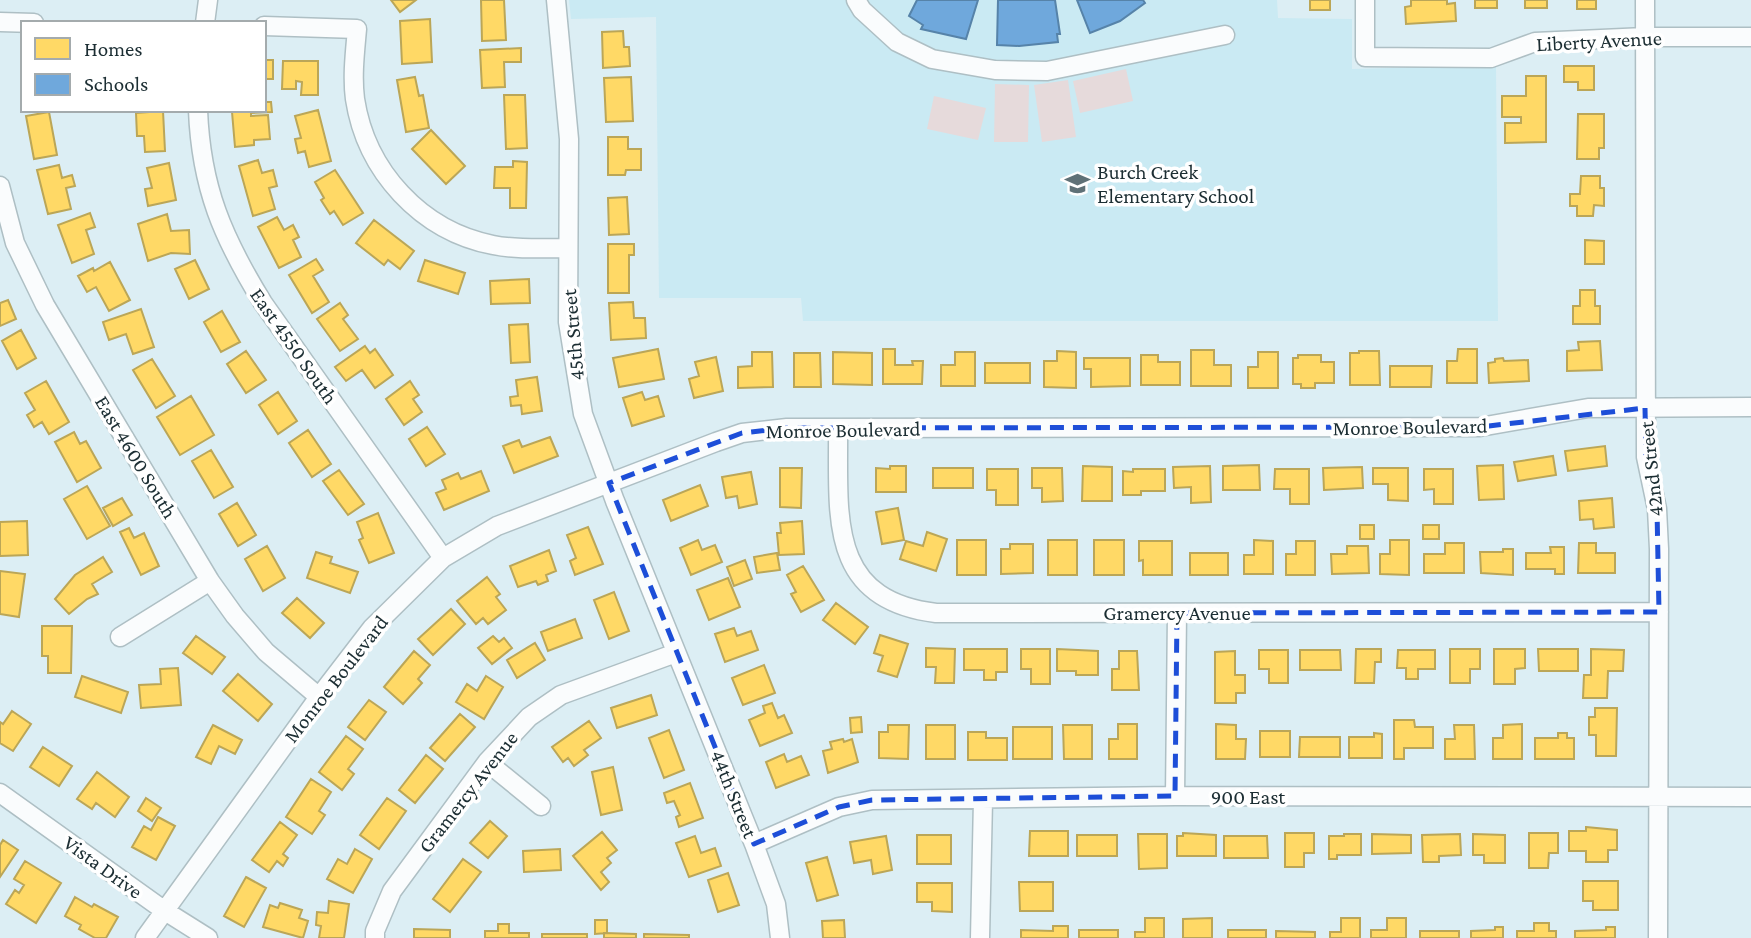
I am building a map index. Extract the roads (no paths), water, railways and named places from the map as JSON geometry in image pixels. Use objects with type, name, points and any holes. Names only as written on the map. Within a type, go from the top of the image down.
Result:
[{"type":"street","points":[[205,21],[208,0]]},
{"type":"street","name":"45th Street","points":[[556,0],[569,139],[568,322],[574,367],[583,414],[676,653]]},
{"type":"street","points":[[856,0],[862,10],[897,42],[932,59],[995,70],[1047,71],[1224,35]]},
{"type":"street","name":"Liberty Avenue","points":[[1365,0],[1365,57],[1491,58],[1535,42],[1644,37],[1751,37]]},
{"type":"street","name":"42nd Street","points":[[1644,0],[1646,457],[1657,509],[1659,612],[1658,938]]},
{"type":"street","points":[[0,22],[21,23]]},
{"type":"street","points":[[266,26],[357,29],[353,74],[355,99],[370,151],[388,179],[409,203],[440,226],[493,245],[568,248]]},
{"type":"street","name":"East 4550 South","points":[[198,112],[204,168],[213,204],[237,260],[262,303],[443,558]]},
{"type":"street","name":"East 4600 South","points":[[0,186],[15,243],[45,304],[209,581],[266,652],[319,697]]},
{"type":"street","name":"Monroe Boulevard","points":[[145,938],[372,628],[443,558],[497,526],[742,433],[787,428],[1480,427],[1587,408],[1751,407]]},
{"type":"street","name":"Gramercy Avenue","points":[[838,428],[839,509],[848,558],[859,576],[875,591],[894,604],[912,610],[936,613],[1659,612]]},
{"type":"street","points":[[120,637],[209,581]]},
{"type":"street","points":[[1175,796],[1177,613]]},
{"type":"street","name":"Gramercy Avenue","points":[[375,938],[392,891],[486,762],[529,717],[561,695],[676,653]]},
{"type":"street","name":"44th Street","points":[[676,653],[776,904],[780,938]]},
{"type":"street","points":[[486,762],[541,806]]},
{"type":"street","name":"Vista Drive","points":[[0,793],[164,911],[208,938]]},
{"type":"street","name":"900 East","points":[[754,844],[839,807],[872,800],[1175,796],[1751,797]]},
{"type":"street","points":[[980,938],[983,800]]},
{"type":"place","name":"Burch Creek Elementary School","points":[[1077,184]]}]
